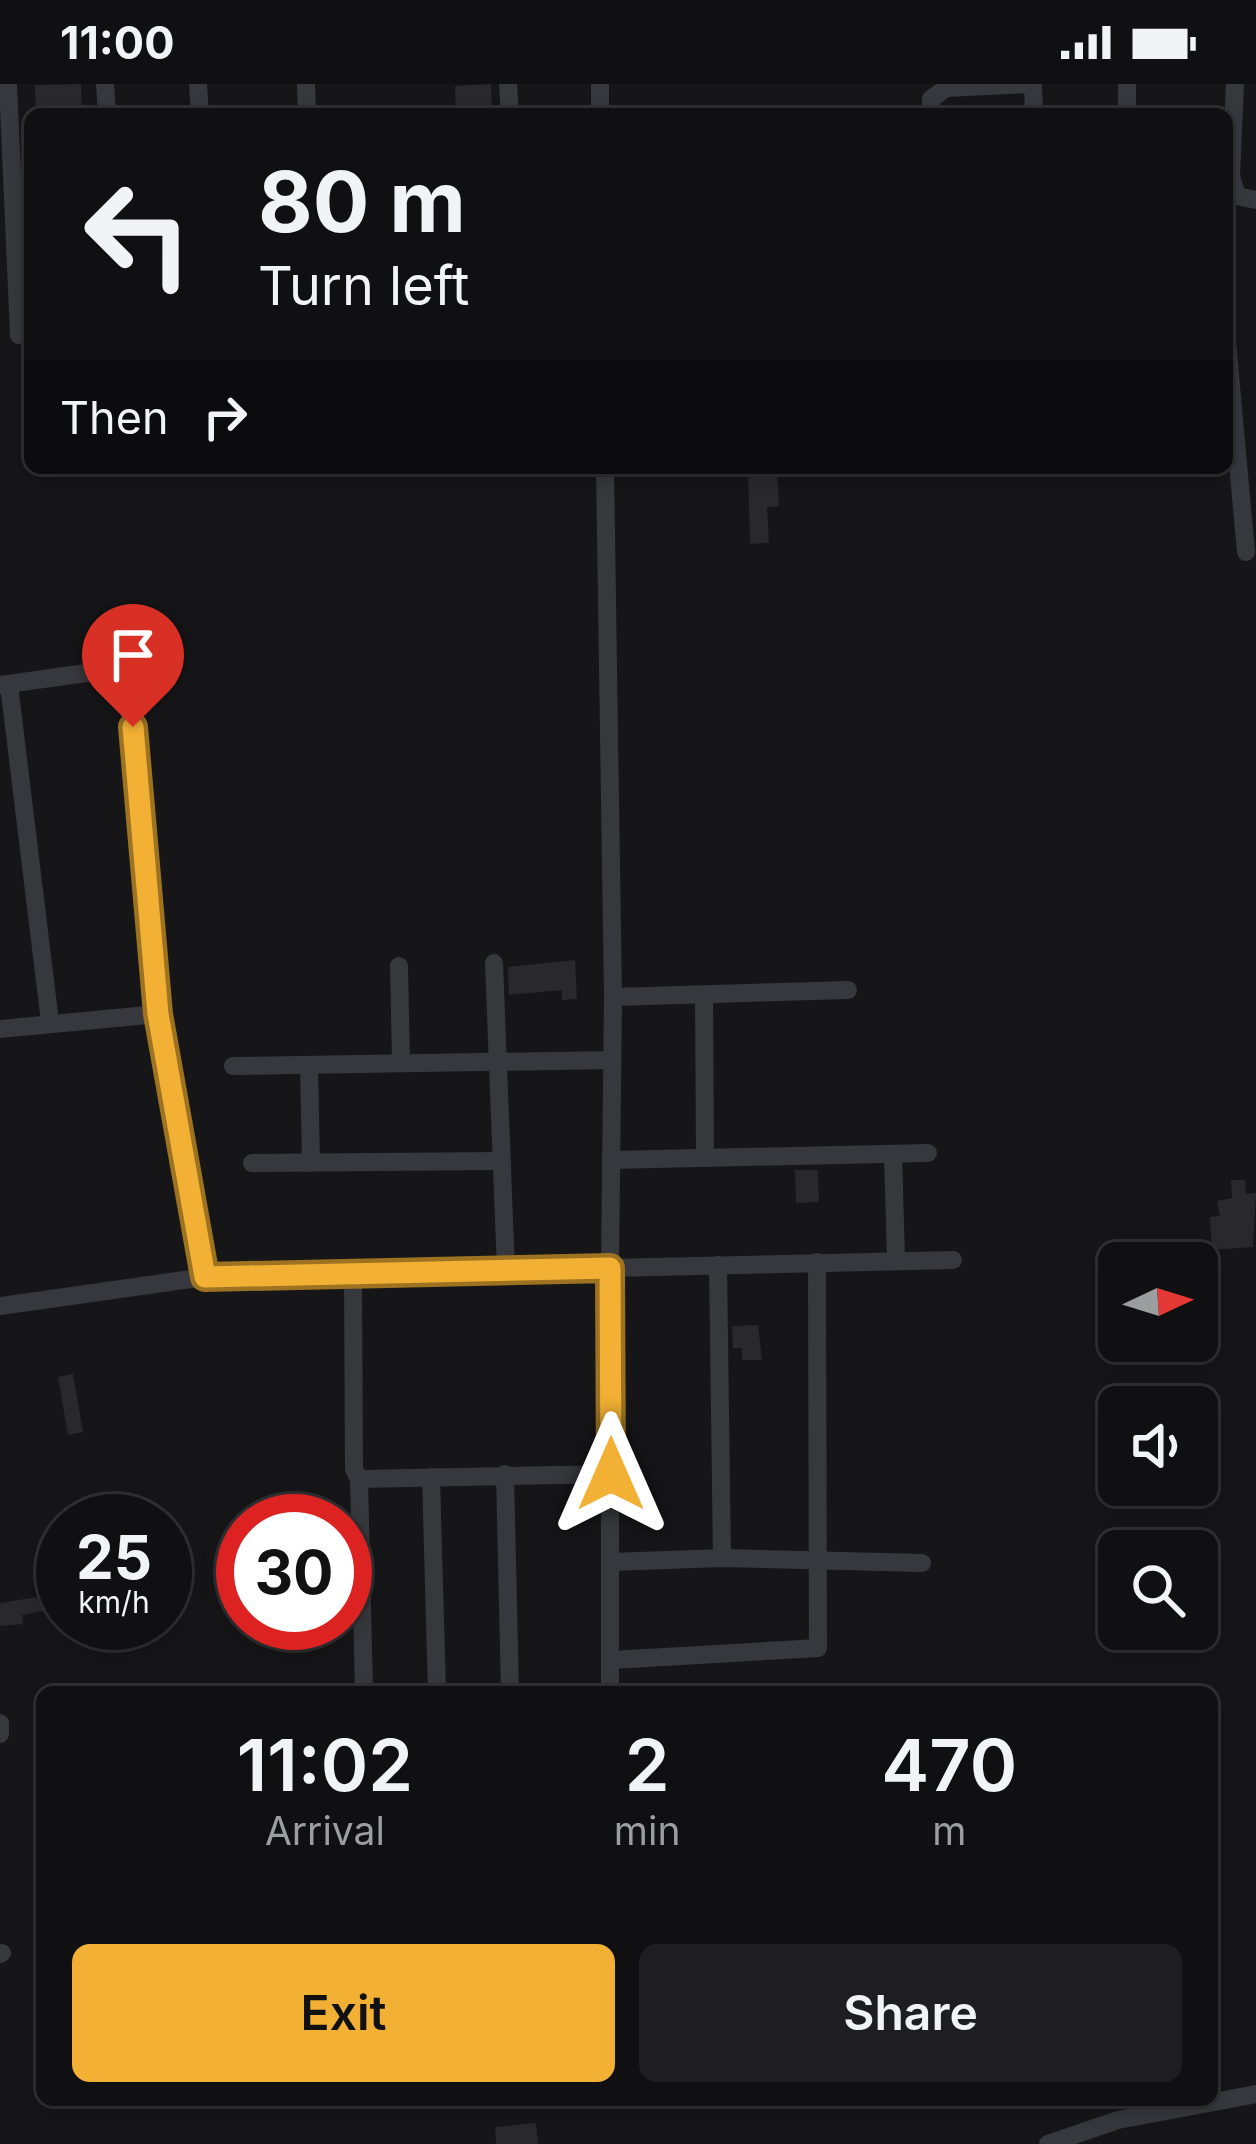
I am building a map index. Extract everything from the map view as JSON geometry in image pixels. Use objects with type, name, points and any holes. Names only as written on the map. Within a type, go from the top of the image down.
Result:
[{"type":"street","points":[[8,84],[20,131],[19,335]]},
{"type":"street","points":[[931,108],[931,100],[946,88],[1030,84]]},
{"type":"street","points":[[1233,130],[1235,84]]},
{"type":"street","points":[[1233,408],[1246,552]]},
{"type":"street","points":[[604,474],[613,998],[610,1686]]},
{"type":"street","points":[[50,1022],[4,685],[87,672],[122,677],[133,727],[158,1014],[205,1277]]},
{"type":"street","points":[[494,963],[506,1270]]},
{"type":"street","points":[[399,966],[401,1063]]},
{"type":"street","points":[[613,998],[848,991]]},
{"type":"street","points":[[704,995],[705,1158]]},
{"type":"street","points":[[0,1028],[158,1014]]},
{"type":"street","points":[[233,1066],[612,1060]]},
{"type":"street","points":[[309,1065],[311,1162]]},
{"type":"street","points":[[611,1160],[928,1153]]},
{"type":"street","points":[[893,1154],[896,1259]]},
{"type":"street","points":[[252,1163],[502,1161]]},
{"type":"street","points":[[0,1306],[205,1277],[952,1259]]},
{"type":"street","points":[[612,1660],[818,1648],[817,1262]]},
{"type":"street","points":[[718,1265],[722,1558]]},
{"type":"street","points":[[353,1274],[354,1469],[359,1479],[364,1686]]},
{"type":"street","points":[[506,1474],[510,1686]]},
{"type":"street","points":[[359,1479],[611,1474]]},
{"type":"street","points":[[431,1477],[437,1686]]},
{"type":"street","points":[[611,1562],[722,1558],[922,1563]]},
{"type":"street","points":[[0,1723],[0,1734]]},
{"type":"street","points":[[1218,2101],[1256,2094]]},
{"type":"street","points":[[1048,2144],[1118,2120],[1192,2106]]},
{"type":"building","points":[[81,84],[82,108],[36,108],[35,85]]},
{"type":"building","points":[[491,84],[492,108],[456,108],[455,86]]},
{"type":"building","points":[[748,474],[777,474],[779,506],[767,507],[769,543],[750,544]]},
{"type":"building","points":[[575,960],[577,999],[562,1000],[562,990],[509,995],[508,967]]},
{"type":"building","points":[[795,1170],[818,1170],[819,1202],[796,1203]]},
{"type":"building","points":[[1231,1180],[1245,1180],[1246,1194],[1256,1193],[1253,1247],[1218,1250],[1218,1242],[1212,1242],[1210,1217],[1220,1216],[1217,1201],[1232,1198]]},
{"type":"building","points":[[758,1325],[762,1360],[742,1360],[742,1348],[733,1348],[732,1326]]},
{"type":"building","points":[[73,1374],[83,1432],[68,1435],[58,1377]]},
{"type":"building","points":[[36,1597],[36,1612],[22,1615],[23,1624],[0,1626],[0,1603]]},
{"type":"building","points":[[536,2123],[538,2144],[496,2144],[495,2127]]},
{"type":"route","points":[[133,727],[158,1014],[205,1277],[610,1268],[611,1474]]}]
